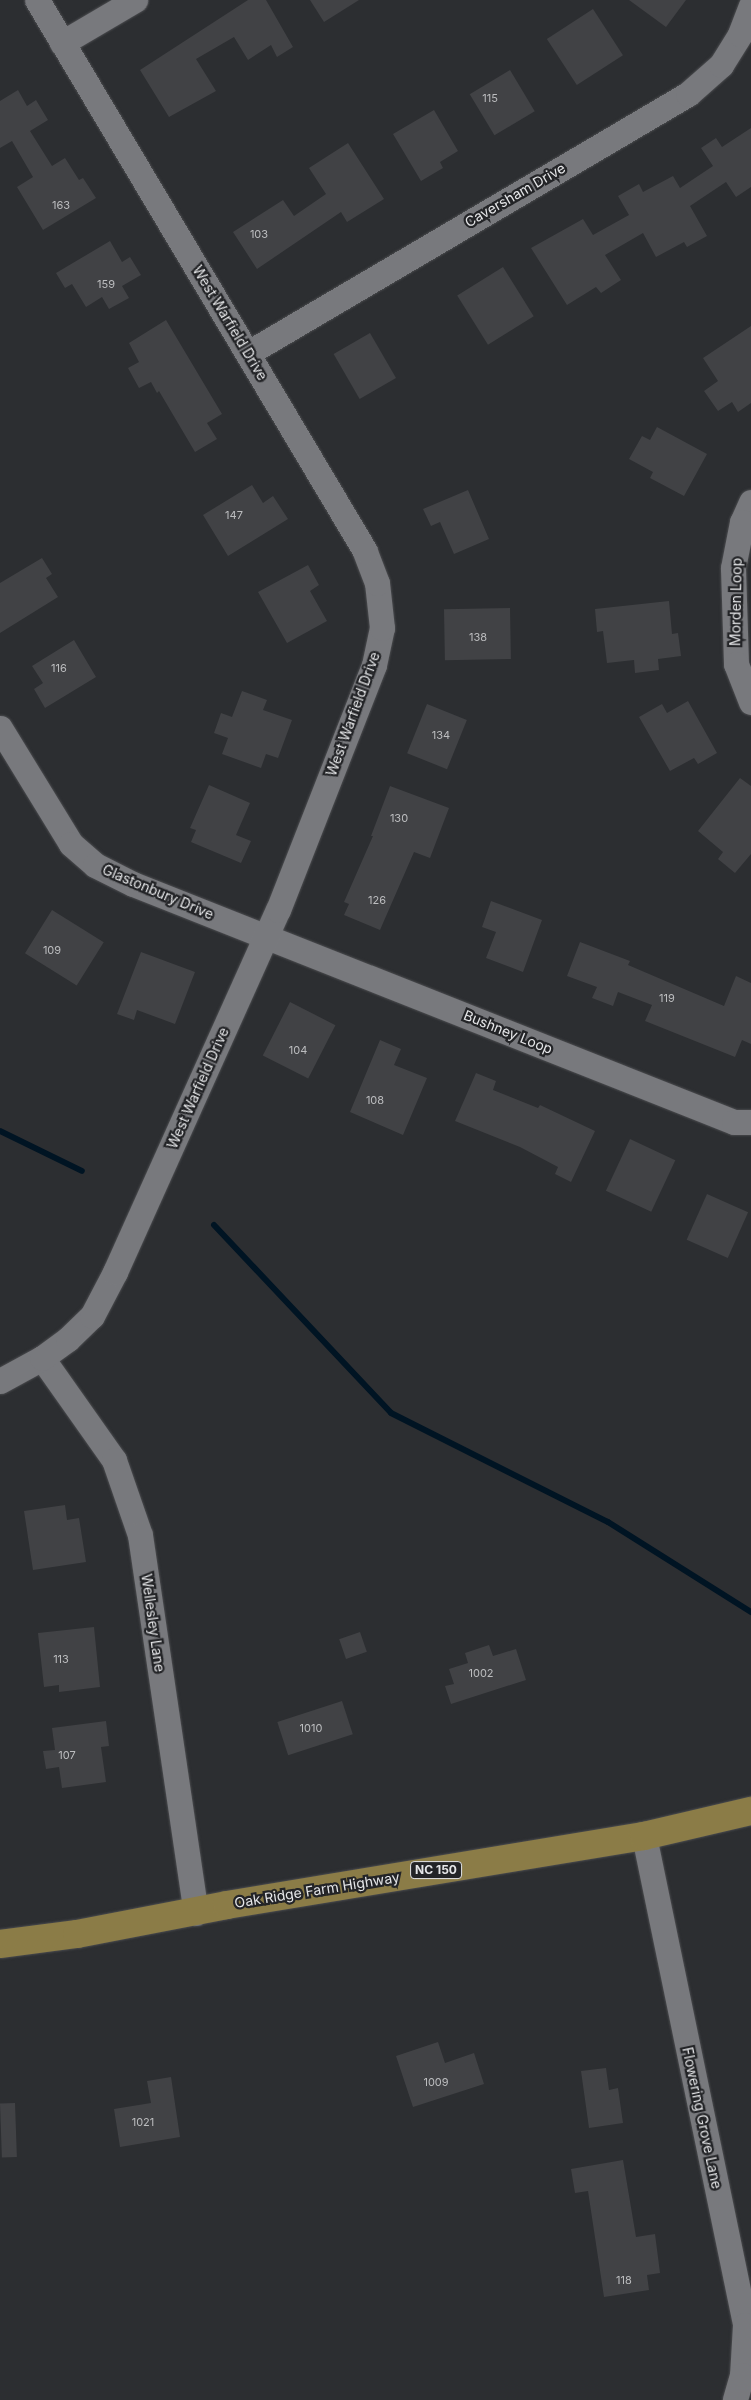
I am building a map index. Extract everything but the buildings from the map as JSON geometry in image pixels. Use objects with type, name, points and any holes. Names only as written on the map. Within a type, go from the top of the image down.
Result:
[{"type":"main road","name":"Oak Ridge Farm Highway","points":[[0,1944],[77,1934],[196,1913],[227,1905],[644,1836],[751,1811]]},
{"type":"street","name":"West Warfield Drive","points":[[0,1381],[42,1358],[68,1339],[92,1316],[115,1272],[266,936],[374,665],[382,628],[377,583],[365,551],[37,0]]},
{"type":"street","points":[[62,43],[135,0]]},
{"type":"street","name":"Caversham Drive","points":[[248,353],[688,94],[721,65],[740,34],[751,6]]},
{"type":"street","name":"Morden Loop","points":[[751,502],[742,522],[733,578],[736,664],[751,702]]},
{"type":"street","name":"Glastonbury Drive","points":[[0,728],[71,844],[95,865],[133,884],[266,936]]},
{"type":"street","name":"Bushney Loop","points":[[266,936],[734,1122],[751,1122]]},
{"type":"street","name":"Wellesley Lane","points":[[42,1358],[114,1460],[140,1535],[196,1913]]},
{"type":"street","name":"Flowering Grove Lane","points":[[644,1836],[745,2325],[742,2375],[735,2400]]},
{"type":"waterway","points":[[0,1131],[82,1171]]},
{"type":"waterway","points":[[214,1225],[391,1413],[608,1522],[751,1612]]}]
